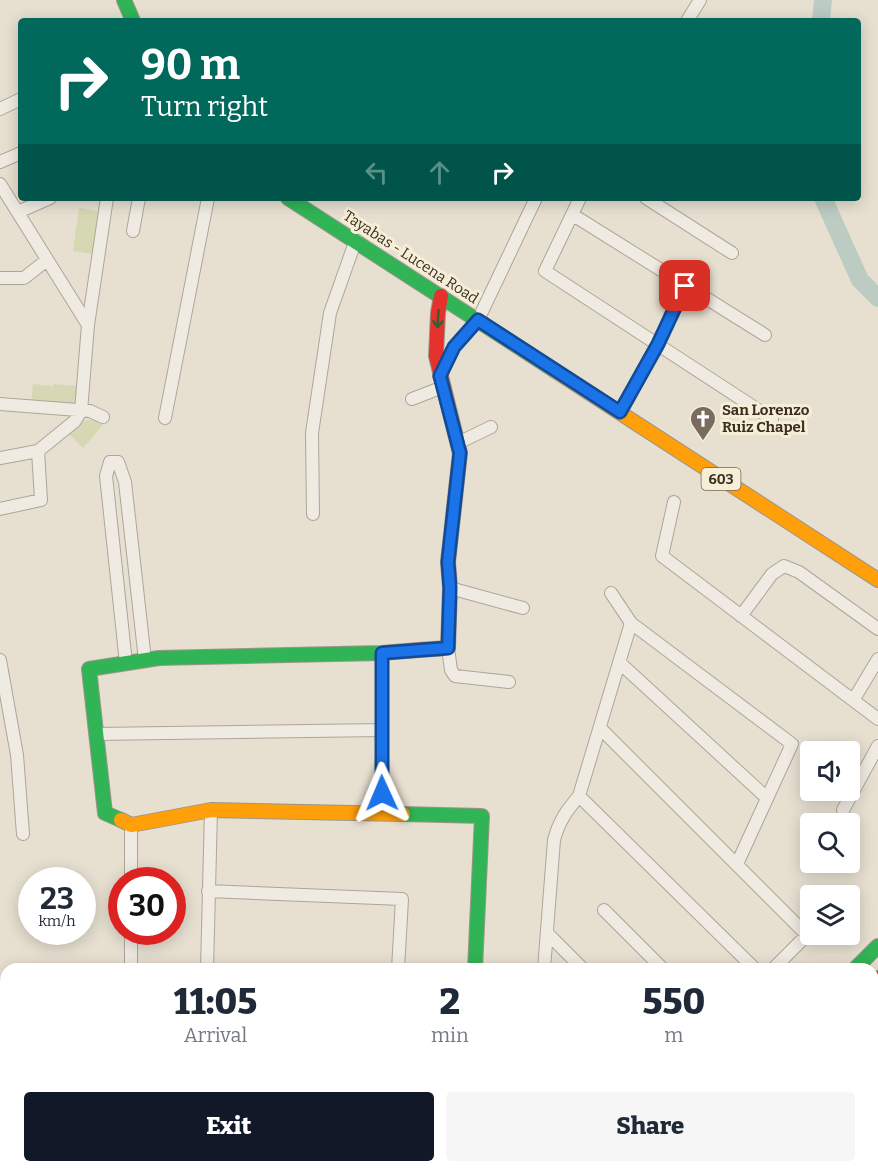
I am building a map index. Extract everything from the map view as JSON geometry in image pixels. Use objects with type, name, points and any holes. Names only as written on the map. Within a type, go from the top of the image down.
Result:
[{"type":"main road","points":[[124,0],[131,18]]},
{"type":"main road","name":"Tayabas - Lucena Road","points":[[293,201],[878,580]]},
{"type":"main road","points":[[441,296],[436,356],[460,453],[448,562],[450,588],[448,648],[382,653],[159,658],[89,669],[105,813],[131,825],[211,810],[482,816],[475,963]]},
{"type":"main road","points":[[861,963],[878,946]]},
{"type":"street","points":[[689,18],[700,0]]},
{"type":"street","points":[[0,109],[18,100]]},
{"type":"street","points":[[0,162],[18,154]]},
{"type":"street","points":[[0,184],[88,325]]},
{"type":"street","points":[[18,212],[43,201]]},
{"type":"street","points":[[0,458],[38,451],[75,421],[81,411],[88,325],[107,201]]},
{"type":"street","points":[[133,231],[138,201]]},
{"type":"street","points":[[165,418],[207,201]]},
{"type":"street","points":[[412,399],[441,382],[454,347],[478,320],[535,201]]},
{"type":"street","points":[[579,201],[545,271],[772,419]]},
{"type":"street","points":[[651,201],[732,253]]},
{"type":"street","points":[[573,214],[765,334]]},
{"type":"street","points":[[313,514],[312,433],[330,313],[357,241]]},
{"type":"street","points":[[0,278],[24,278],[47,260]]},
{"type":"street","points":[[620,412],[658,344],[685,286]]},
{"type":"street","points":[[0,404],[90,411],[103,417]]},
{"type":"street","points":[[458,443],[491,427]]},
{"type":"street","points":[[0,509],[41,500],[38,451]]},
{"type":"street","points":[[126,663],[106,476],[110,462],[118,462],[125,482],[145,660]]},
{"type":"street","points":[[674,502],[662,556],[878,719]]},
{"type":"street","points":[[741,616],[772,574],[784,566],[799,572],[878,629]]},
{"type":"street","points":[[450,588],[523,608]]},
{"type":"street","points":[[611,593],[631,623],[792,744],[737,864]]},
{"type":"street","points":[[545,963],[556,833],[564,813],[579,796],[631,623]]},
{"type":"street","points":[[448,648],[451,670],[455,676],[509,682]]},
{"type":"street","points":[[382,653],[382,814]]},
{"type":"street","points":[[854,699],[878,659]]},
{"type":"street","points":[[0,660],[17,755],[24,834]]},
{"type":"street","points":[[620,663],[767,798]]},
{"type":"street","points":[[600,728],[800,925]]},
{"type":"street","points":[[96,734],[382,730]]},
{"type":"street","points":[[843,810],[878,746]]},
{"type":"street","points":[[579,796],[749,963]]},
{"type":"street","points":[[207,963],[211,810]]},
{"type":"street","points":[[131,825],[131,867]]},
{"type":"street","points":[[208,891],[402,899],[398,963]]},
{"type":"street","points":[[604,910],[657,963]]},
{"type":"street","points":[[548,933],[577,963]]},
{"type":"street","points":[[779,963],[800,943]]},
{"type":"street","points":[[131,945],[132,963]]},
{"type":"green space","points":[[79,208],[99,211],[93,254],[73,251]]},
{"type":"green space","points":[[33,384],[52,386],[53,392],[53,384],[79,386],[77,409],[31,404]]},
{"type":"green space","points":[[92,419],[103,425],[83,448],[69,434],[84,421]]},
{"type":"waterway","points":[[821,18],[823,0]]},
{"type":"waterway","points":[[824,201],[860,280],[878,298]]},
{"type":"traffic: fast","points":[[124,0],[132,18]]},
{"type":"traffic: fast","points":[[293,201],[554,370]]},
{"type":"traffic: fast","points":[[121,820],[105,813],[89,669],[159,658],[382,653],[418,650]]},
{"type":"traffic: fast","points":[[403,814],[482,816],[475,963]]},
{"type":"traffic: fast","points":[[861,963],[878,946]]},
{"type":"traffic: slow","points":[[554,370],[878,580]]},
{"type":"traffic: slow","points":[[121,820],[131,825],[211,810],[403,814]]},
{"type":"traffic: jam","points":[[418,650],[448,648],[450,588],[448,562],[460,453],[436,356],[441,296]]},
{"type":"place","name":"San Lorenzo Ruiz Chapel","points":[[703,442]]},
{"type":"route","points":[[382,793],[382,653],[448,648],[450,609],[448,562],[460,453],[440,376],[454,347],[478,320],[620,412],[658,344],[685,286]]}]
